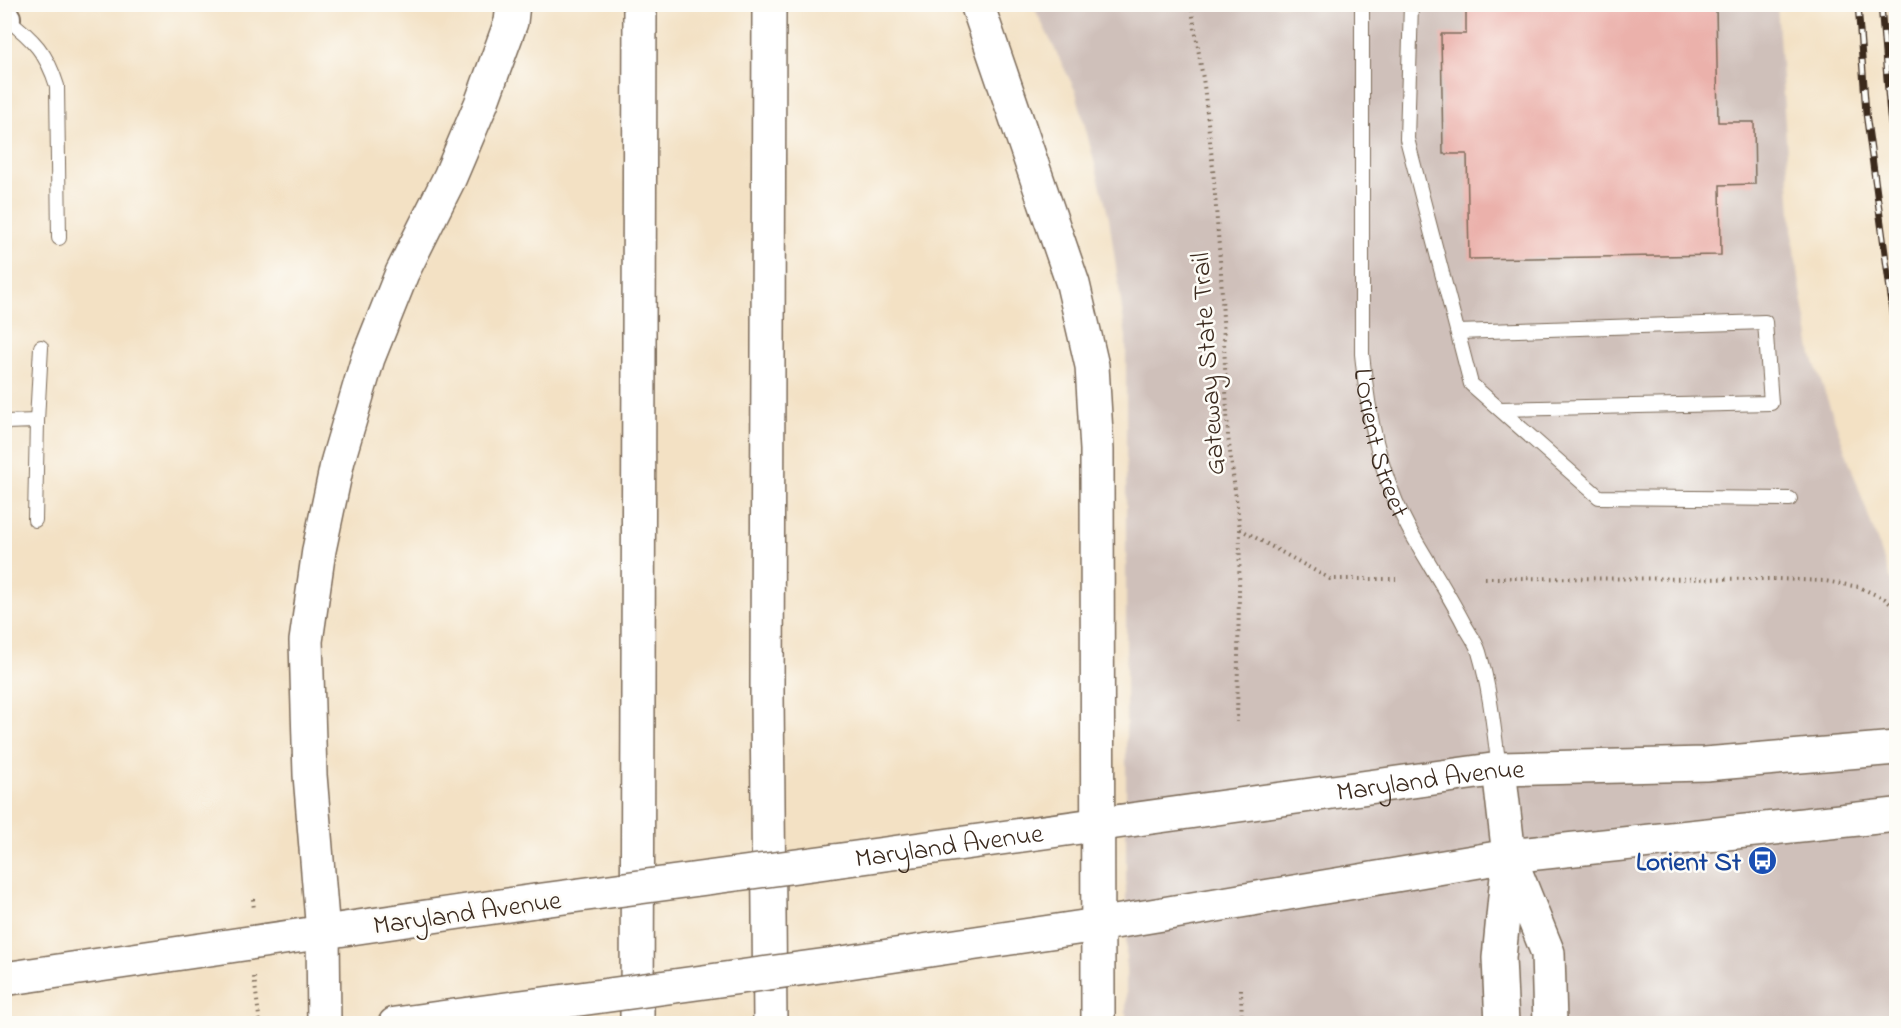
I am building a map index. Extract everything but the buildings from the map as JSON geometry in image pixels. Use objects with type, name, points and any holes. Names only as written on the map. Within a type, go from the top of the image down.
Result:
[{"type":"main road","points":[[324,1023],[322,933],[310,775],[306,640],[319,550],[338,460],[368,358],[402,273],[450,177],[481,104],[511,22],[513,4]]},
{"type":"main road","points":[[637,1023],[640,4]]},
{"type":"main road","points":[[769,4],[767,707],[770,1023]]},
{"type":"main road","points":[[977,4],[1073,284],[1092,366],[1097,450],[1098,1023]]},
{"type":"main road","name":"Maryland Avenue","points":[[4,979],[525,903],[1499,769],[1706,764],[1886,749]]},
{"type":"main road","name":"L'Orient Street","points":[[1499,769],[1509,856],[1499,958],[1502,1023]]},
{"type":"main road","points":[[395,1023],[866,960],[1098,925],[1509,856],[1886,816]]},
{"type":"main road","name":"L'Orient Street","points":[[1509,856],[1548,953],[1550,1023]]},
{"type":"lane","name":"L'Orient Street","points":[[1362,4],[1362,354],[1367,402],[1376,446],[1388,485],[1409,528],[1478,651],[1492,715],[1499,769]]},
{"type":"lane","points":[[1411,4],[1407,139],[1471,384],[1599,497],[1790,499]]},
{"type":"lane","points":[[5,18],[28,35],[43,51],[57,86],[59,238]]},
{"type":"lane","points":[[1458,332],[1766,322],[1771,402],[1500,409]]},
{"type":"lane","points":[[35,520],[41,347]]},
{"type":"lane","points":[[4,422],[37,421]]},
{"type":"path","name":"Gateway State Trail","points":[[1191,4],[1204,85],[1213,170],[1221,273],[1228,436],[1240,529],[1237,722]]},
{"type":"path","points":[[1240,529],[1330,579],[1396,579]]},
{"type":"path","points":[[1485,578],[1826,581],[1859,587],[1885,599],[1896,609]]},
{"type":"path","points":[[1241,989],[1242,1023]]},
{"type":"shaded area","points":[[1033,5],[1777,5],[1793,243],[1812,356],[1896,594],[1896,1023],[1126,1023],[1126,337],[1109,218],[1076,92]]},
{"type":"railway","points":[[1858,4],[1866,113],[1896,334]]},
{"type":"railway","points":[[1881,4],[1890,116],[1896,158]]},
{"type":"place","name":"Lorient St","points":[[1762,861]]}]
